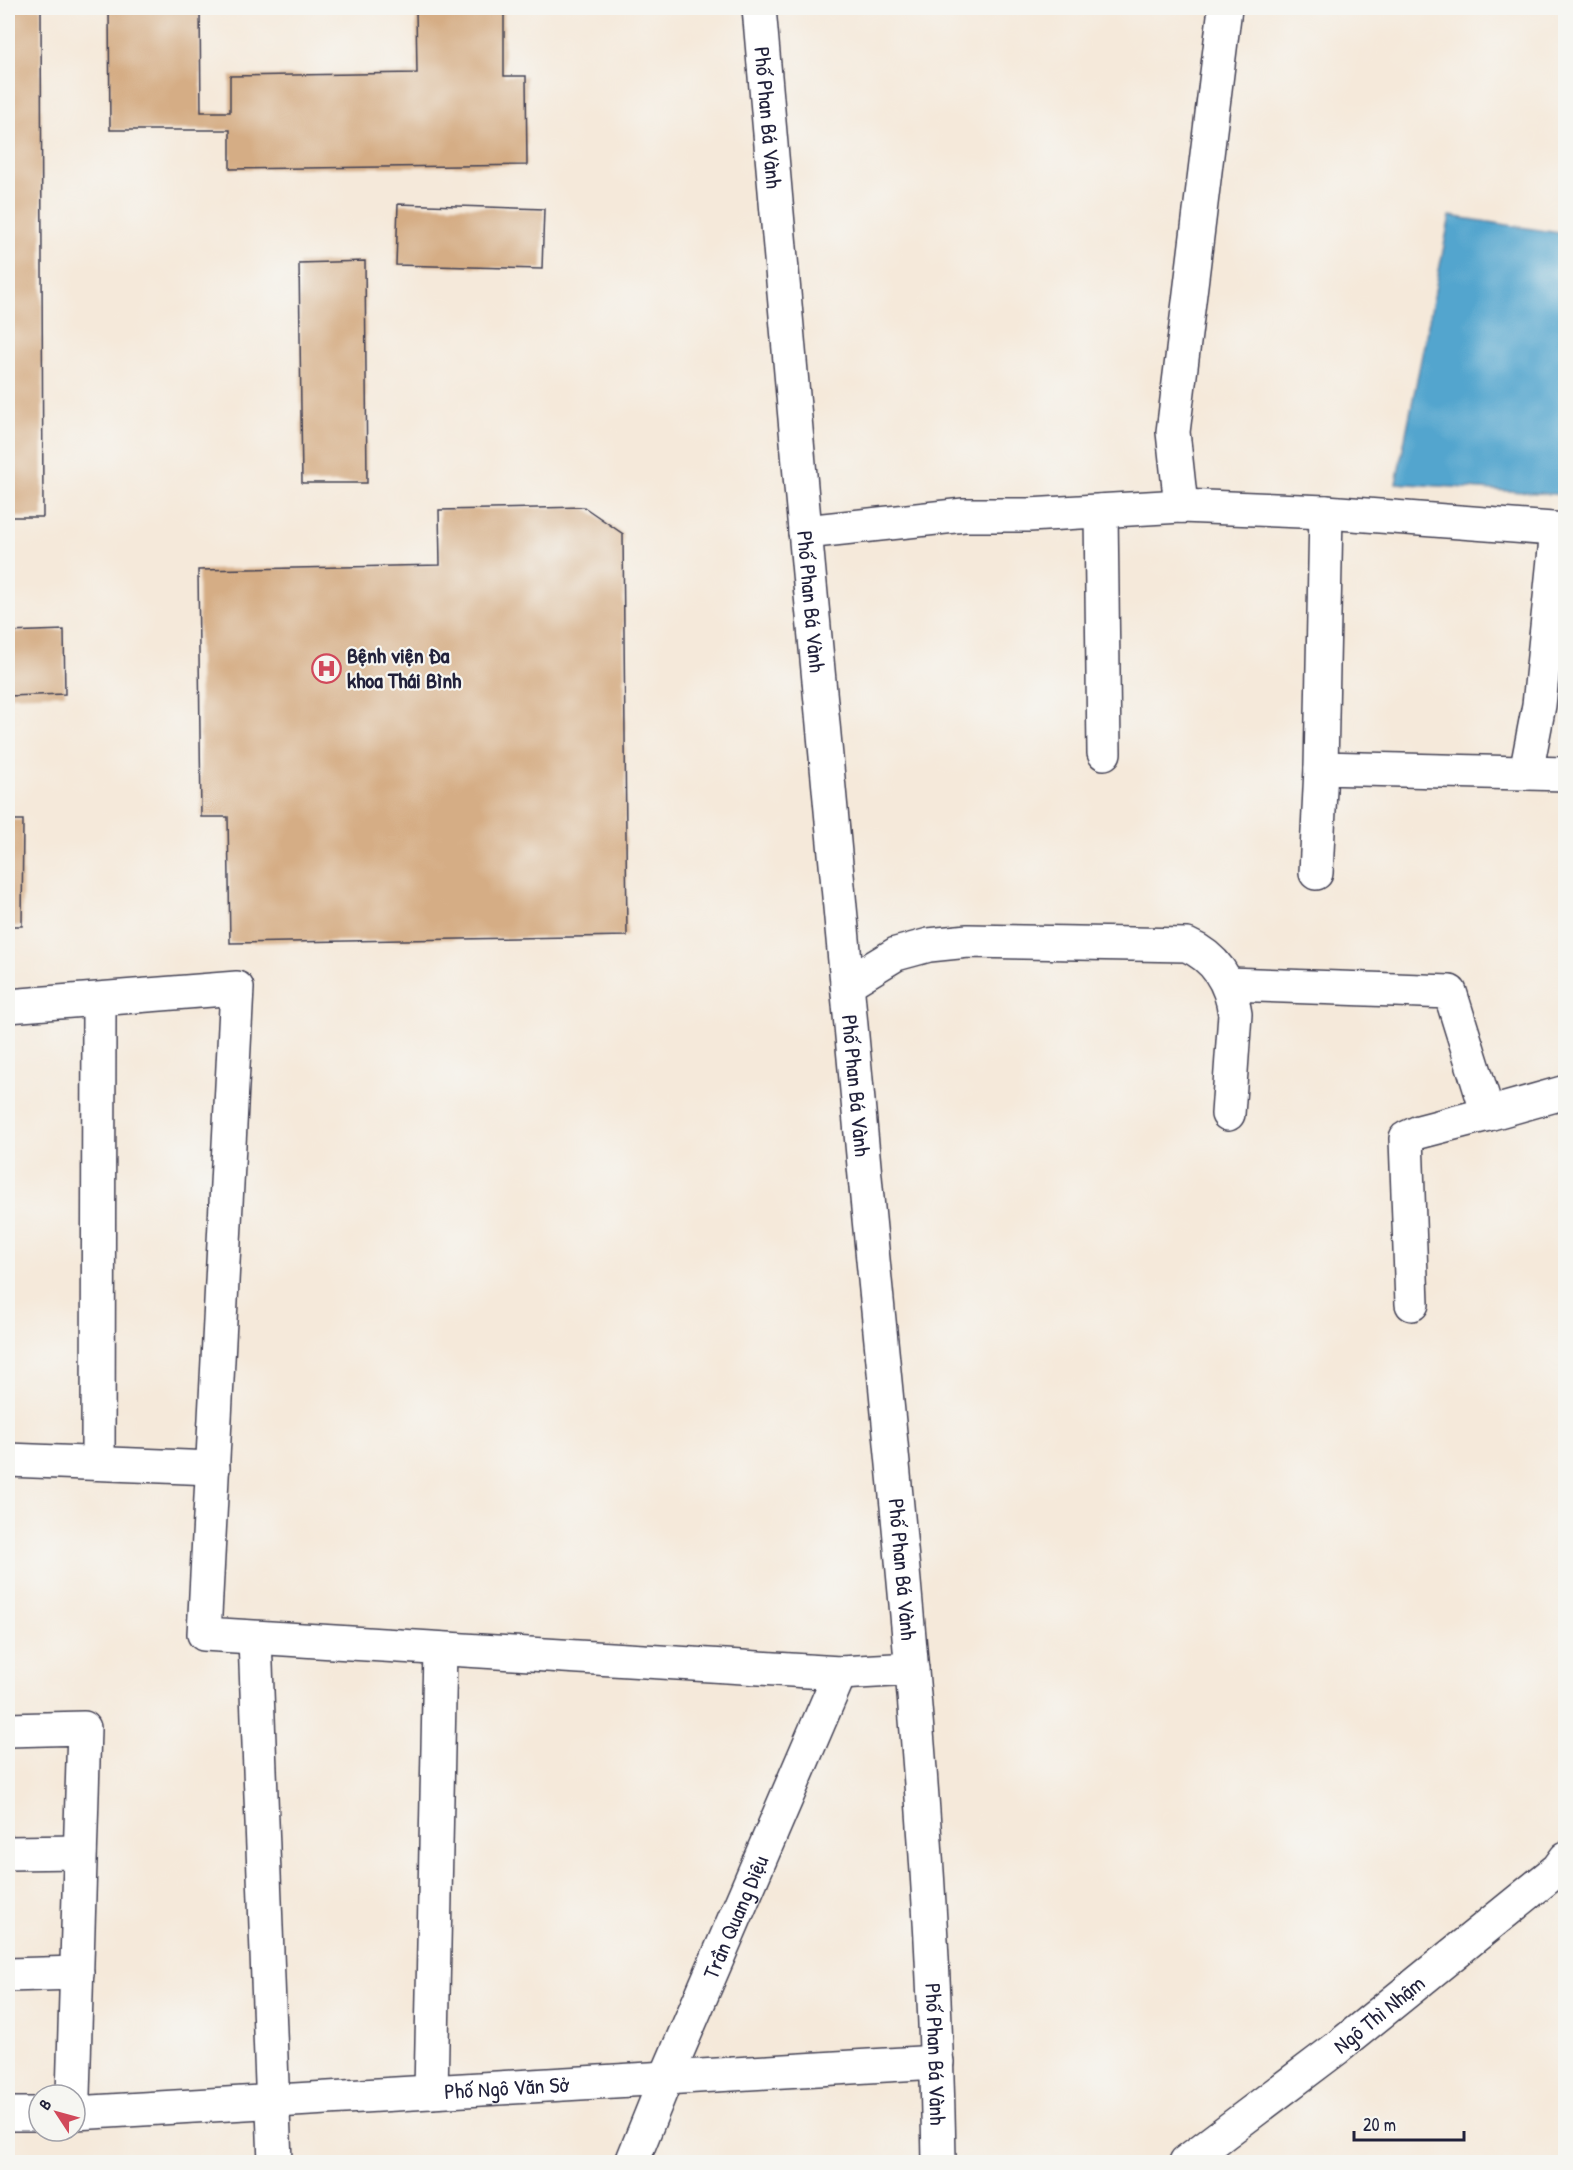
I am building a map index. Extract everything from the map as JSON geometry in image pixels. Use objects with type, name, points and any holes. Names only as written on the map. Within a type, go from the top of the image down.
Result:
[{"type":"street","name":"Phố Phan Bá Vành","points":[[759,8],[805,532],[912,1669],[937,2062],[939,2163]]},
{"type":"street","points":[[1180,506],[1173,432],[1225,8]]},
{"type":"street","points":[[805,532],[964,515],[1029,515],[1180,506],[1326,512],[1562,530],[1539,705],[1526,773]]},
{"type":"street","points":[[1101,511],[1104,753]]},
{"type":"street","points":[[1316,873],[1321,768],[1326,512]]},
{"type":"street","points":[[1321,768],[1566,774]]},
{"type":"street","points":[[847,984],[908,949],[968,941],[1187,945],[1202,951],[1213,960],[1228,984],[1235,1014],[1228,1114]]},
{"type":"street","points":[[1228,984],[1450,992],[1488,1114]]},
{"type":"street","points":[[8,1006],[237,988],[204,1634],[255,1639],[840,1673],[912,1669]]},
{"type":"street","points":[[98,1463],[99,1000]]},
{"type":"street","points":[[1412,1304],[1407,1138],[1419,1132],[1566,1092]]},
{"type":"street","points":[[8,1460],[213,1468]]},
{"type":"street","points":[[255,1639],[275,2163]]},
{"type":"street","points":[[431,2092],[440,1650]]},
{"type":"street","name":"Trần Quang Diệu","points":[[633,2163],[666,2078],[840,1673]]},
{"type":"street","points":[[8,1730],[84,1728],[73,2083]]},
{"type":"street","points":[[8,1853],[80,1852]]},
{"type":"street","name":"Ngô Thì Nhậm","points":[[1186,2163],[1337,2048],[1558,1869],[1566,1858]]},
{"type":"street","points":[[8,1975],[76,1972]]},
{"type":"street","name":"Phố Ngô Văn Sở","points":[[87,2112],[937,2062]]},
{"type":"street","points":[[8,2114],[27,2114]]},
{"type":"water","points":[[1450,216],[1565,234],[1565,495],[1396,483]]},
{"type":"building","points":[[8,8],[41,8],[43,517],[8,517]]},
{"type":"building","points":[[109,8],[200,8],[201,112],[230,112],[230,76],[417,73],[416,8],[504,8],[504,76],[526,76],[527,165],[230,169],[230,130],[110,130]]},
{"type":"building","points":[[398,204],[544,209],[542,269],[396,265]]},
{"type":"building","points":[[365,261],[367,483],[302,483],[299,263]]},
{"type":"building","points":[[584,507],[623,534],[627,936],[230,943],[228,817],[201,817],[198,570],[440,565],[439,510]]},
{"type":"building","points":[[64,630],[65,694],[8,696],[8,632]]},
{"type":"building","points":[[8,820],[23,820],[22,926],[8,926]]},
{"type":"place","name":"Bệnh viện Đa khoa Thái Bình","points":[[326,668]]}]
